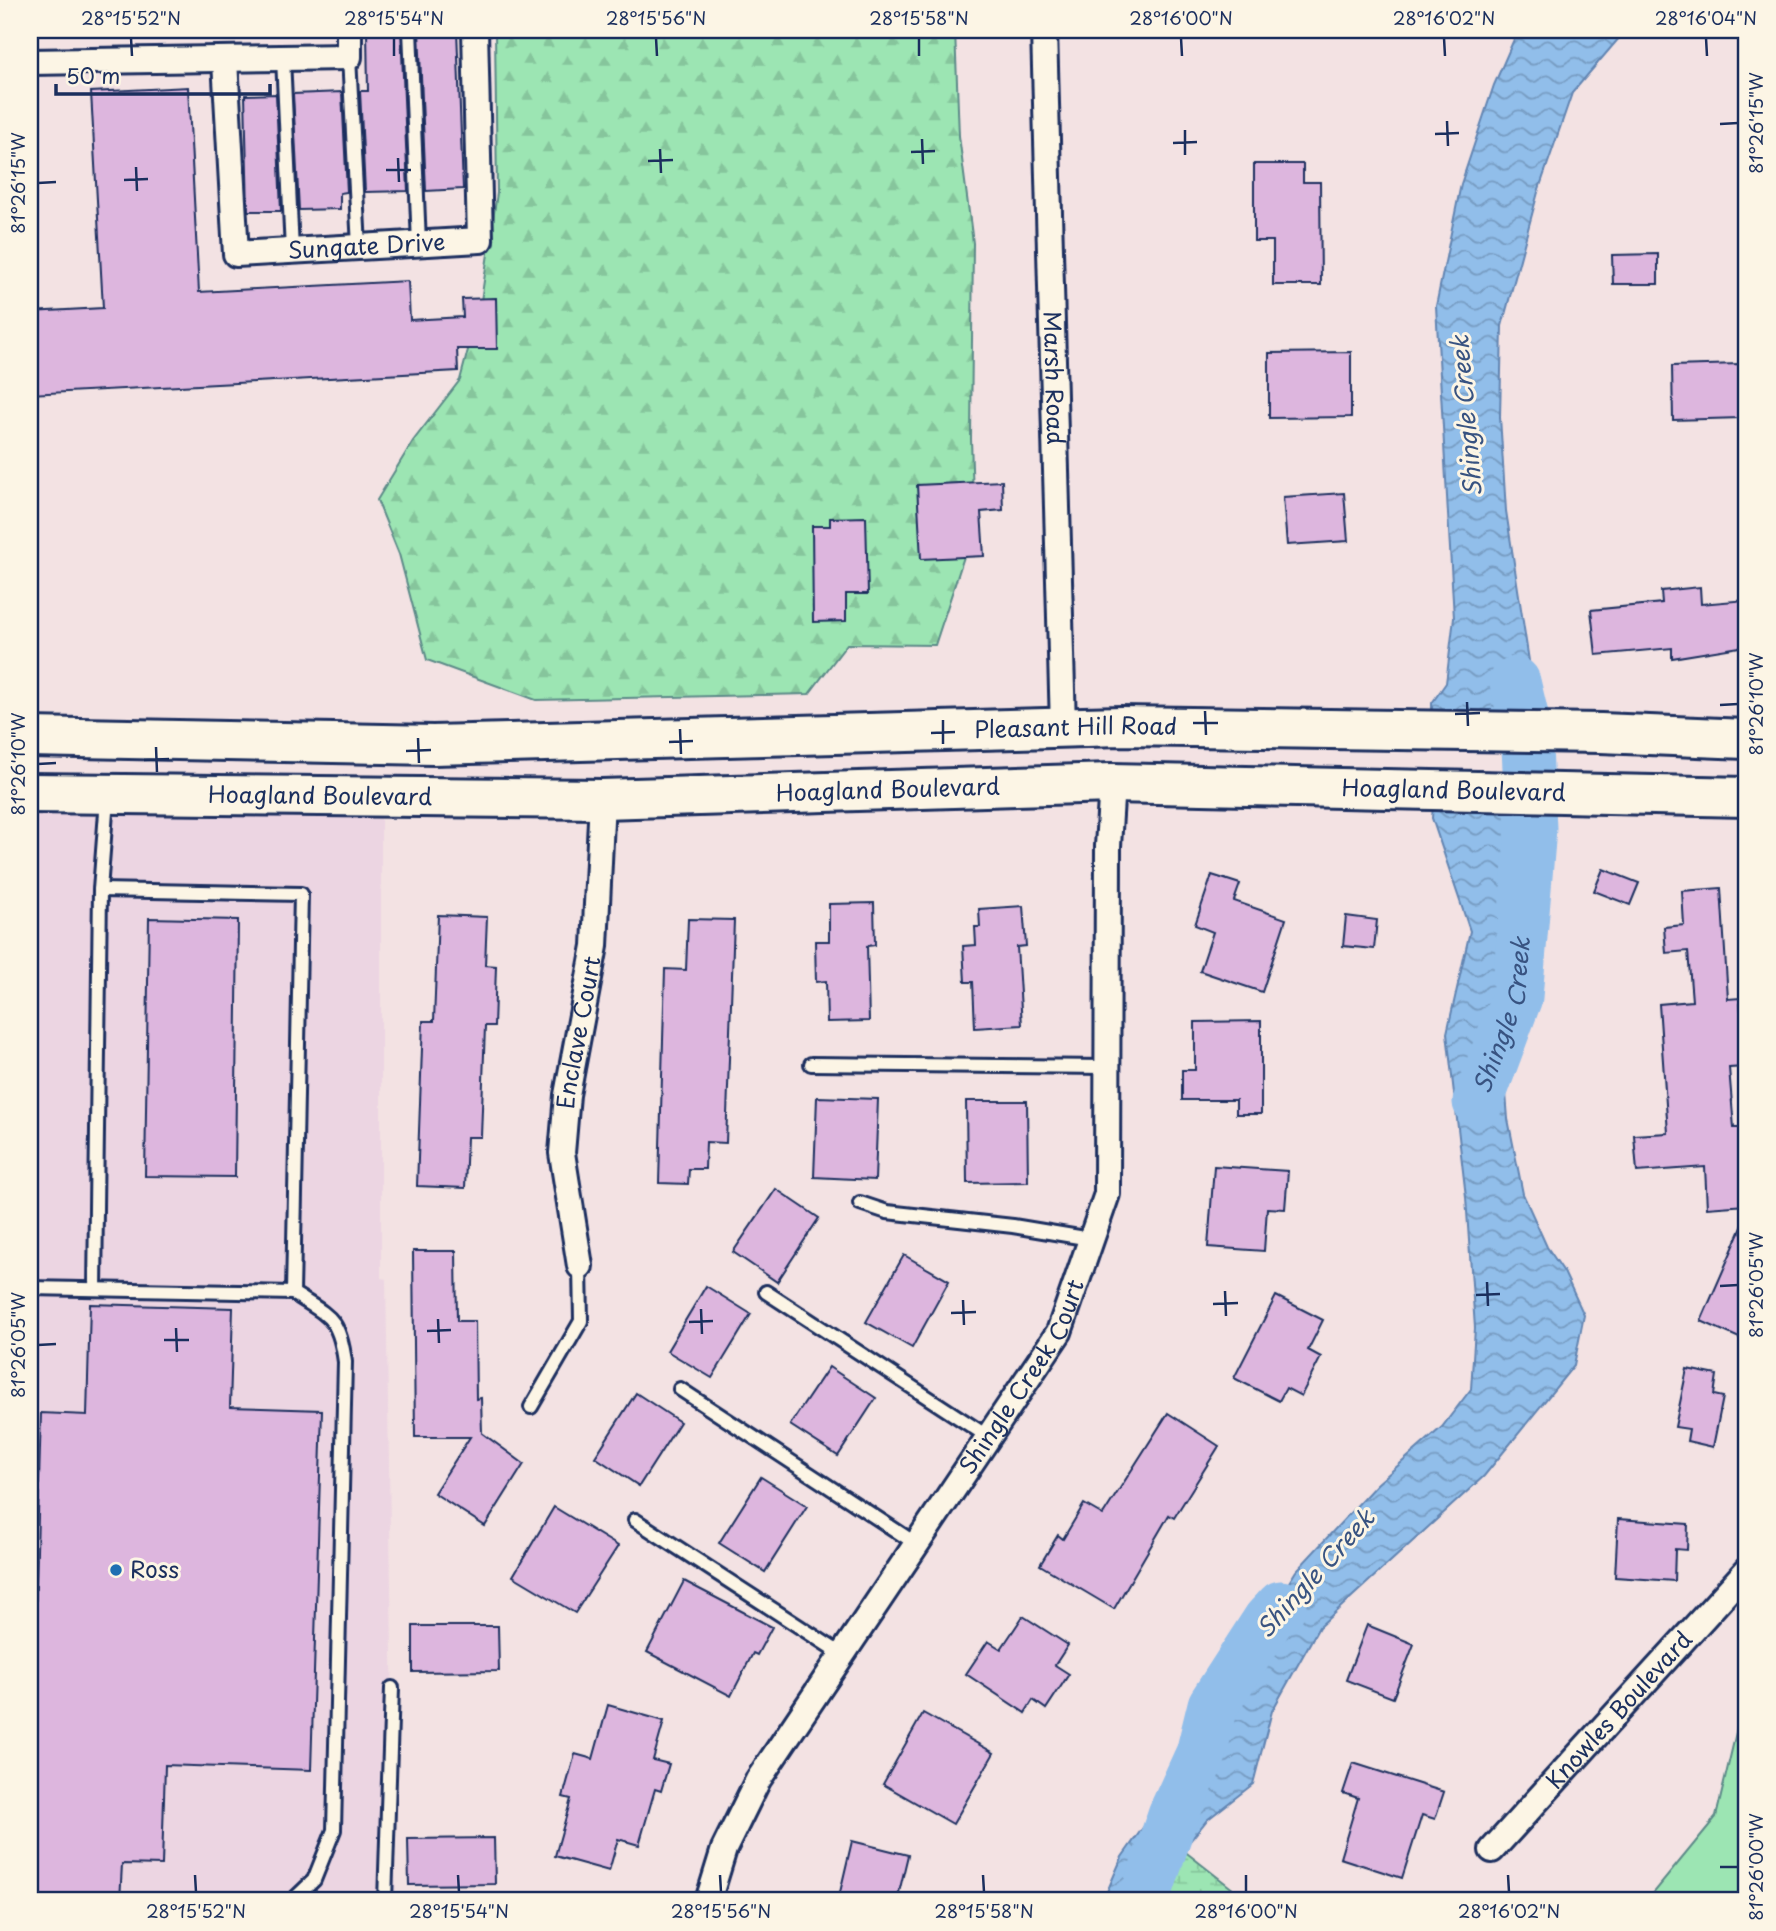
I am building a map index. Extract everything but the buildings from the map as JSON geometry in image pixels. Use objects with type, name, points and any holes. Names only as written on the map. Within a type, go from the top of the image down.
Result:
[{"type":"main road","name":"Pleasant Hill Road","points":[[30,737],[433,745],[1063,727],[1212,727],[1601,733],[1746,739]]},
{"type":"main road","points":[[922,788],[1011,763],[1063,727]]},
{"type":"main road","points":[[1112,783],[1132,762],[1153,748],[1212,727]]},
{"type":"main road","name":"Hoagland Boulevard","points":[[30,793],[602,799],[1112,783],[1746,797]]},
{"type":"street","points":[[30,62],[349,57],[349,30]]},
{"type":"street","name":"Sungate Drive","points":[[225,61],[236,254],[480,240],[475,30]]},
{"type":"street","name":"Marsh Road","points":[[1044,30],[1063,727]]},
{"type":"street","name":"Shingle Creek Court","points":[[708,1901],[724,1849],[758,1780],[1059,1332],[1107,1194],[1108,846],[1112,783]]},
{"type":"street","name":"Enclave Court","points":[[580,1266],[562,1153],[567,1095],[595,946],[602,799]]},
{"type":"street","name":"Knowles Boulevard","points":[[1492,1850],[1746,1571]]},
{"type":"lane","points":[[410,30],[419,244]]},
{"type":"lane","points":[[349,57],[359,247]]},
{"type":"lane","points":[[283,58],[292,251]]},
{"type":"lane","points":[[95,1289],[100,890],[107,795]]},
{"type":"lane","points":[[100,890],[301,894],[293,1293]]},
{"type":"lane","points":[[811,1063],[1107,1067]]},
{"type":"lane","points":[[860,1203],[887,1212],[1013,1226],[1091,1239]]},
{"type":"lane","points":[[531,1407],[581,1321],[580,1266]]},
{"type":"lane","points":[[30,1288],[293,1293],[334,1320],[342,1338],[345,1362],[334,1830],[314,1880],[292,1901]]},
{"type":"lane","points":[[766,1292],[990,1438]]},
{"type":"lane","points":[[680,1390],[918,1545]]},
{"type":"lane","points":[[635,1520],[843,1655]]},
{"type":"lane","points":[[385,1901],[392,1688]]},
{"type":"shaded area","points":[[30,808],[381,812],[381,1278],[386,1279],[396,1901],[30,1901]]},
{"type":"green space","points":[[495,30],[955,30],[959,136],[973,243],[971,439],[974,526],[935,645],[847,644],[809,694],[536,700],[427,660],[399,554],[377,500],[413,441],[460,380],[481,301],[497,193]]},
{"type":"green space","points":[[1621,30],[1740,30],[1739,33],[1620,37]]},
{"type":"green space","points":[[1746,1690],[1746,1901],[1647,1901],[1716,1817]]},
{"type":"green space","points":[[1183,1850],[1248,1901],[1165,1901]]},
{"type":"water","points":[[1518,30],[1621,30],[1620,37],[1572,93],[1538,192],[1502,326],[1500,417],[1506,511],[1531,674],[1531,717],[1432,716],[1432,703],[1446,683],[1454,618],[1436,306],[1461,184],[1494,85]]},
{"type":"water","points":[[1433,805],[1527,807],[1506,921],[1502,1041],[1508,1119],[1523,1194],[1547,1247],[1564,1272],[1584,1315],[1574,1365],[1484,1476],[1319,1627],[1272,1711],[1253,1784],[1207,1820],[1183,1850],[1165,1901],[1103,1901],[1122,1857],[1201,1746],[1245,1653],[1296,1571],[1377,1484],[1442,1427],[1471,1389],[1475,1328],[1466,1197],[1447,1033],[1470,931],[1432,818]]},
{"type":"waterway","name":"Shingle Creek","points":[[1478,1102],[1517,997],[1531,828],[1526,728],[1515,682]]},
{"type":"waterway","name":"Shingle Creek","points":[[1144,1901],[1173,1815],[1201,1754],[1213,1705],[1268,1620],[1281,1606]]},
{"type":"place","name":"Ross","points":[[116,1570]]}]
